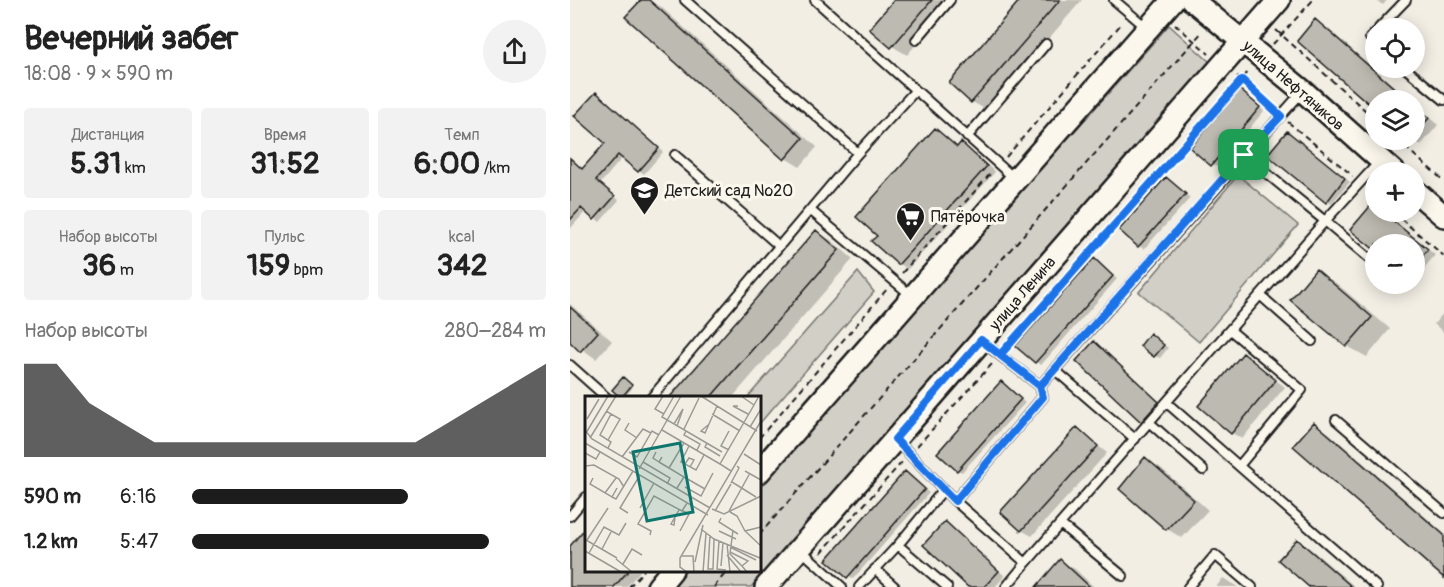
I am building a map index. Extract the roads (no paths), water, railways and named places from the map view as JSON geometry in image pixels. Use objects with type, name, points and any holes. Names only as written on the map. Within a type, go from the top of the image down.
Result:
[{"type":"main road","name":"улица Нефтяников","points":[[1192,0],[1304,91],[1382,162]]},
{"type":"main road","name":"улица Ленина","points":[[766,587],[806,555],[902,447],[981,340],[1279,0]]},
{"type":"main road","points":[[760,471],[1161,14]]},
{"type":"main road","points":[[1425,200],[1444,216]]},
{"type":"main road","points":[[658,587],[670,572]]},
{"type":"lane","points":[[685,0],[858,153]]},
{"type":"lane","points":[[695,7],[701,0]]},
{"type":"lane","points":[[814,0],[901,74],[915,91],[1016,180]]},
{"type":"lane","points":[[916,40],[950,0]]},
{"type":"lane","points":[[1114,0],[1130,14],[1161,14]]},
{"type":"lane","points":[[1389,18],[1406,0]]},
{"type":"lane","points":[[967,137],[1046,44]]},
{"type":"lane","points":[[1417,78],[1444,100]]},
{"type":"lane","points":[[653,396],[778,244],[915,91]]},
{"type":"lane","points":[[1040,386],[1244,155],[1304,91]]},
{"type":"lane","points":[[675,155],[778,244]]},
{"type":"lane","points":[[1244,155],[1365,255]]},
{"type":"lane","points":[[1006,587],[1325,221],[1365,181]]},
{"type":"lane","points":[[810,210],[913,297]]},
{"type":"lane","points":[[1260,295],[1312,341]]},
{"type":"lane","points":[[1230,330],[1302,390],[1239,466]]},
{"type":"lane","points":[[955,501],[1043,397],[1040,386],[981,340]]},
{"type":"lane","points":[[570,365],[605,396]]},
{"type":"lane","points":[[1055,370],[1135,439]]},
{"type":"lane","points":[[1167,403],[1377,587]]},
{"type":"lane","points":[[1336,420],[1444,513]]},
{"type":"lane","points":[[1150,423],[1203,470]]},
{"type":"lane","points":[[902,447],[955,501],[1026,563]]},
{"type":"lane","points":[[859,587],[944,489]]},
{"type":"lane","points":[[570,516],[585,498]]},
{"type":"lane","points":[[1060,524],[1123,576]]},
{"type":"lane","points":[[897,545],[947,587]]},
{"type":"lane","points":[[806,555],[842,587]]},
{"type":"lane","points":[[1188,587],[1215,555],[1252,587]]},
{"type":"lane","points":[[875,569],[895,587]]},
{"type":"place","name":"Детский сад №20","points":[[644,216]]},
{"type":"place","name":"Пятёрочка","points":[[910,242]]}]
